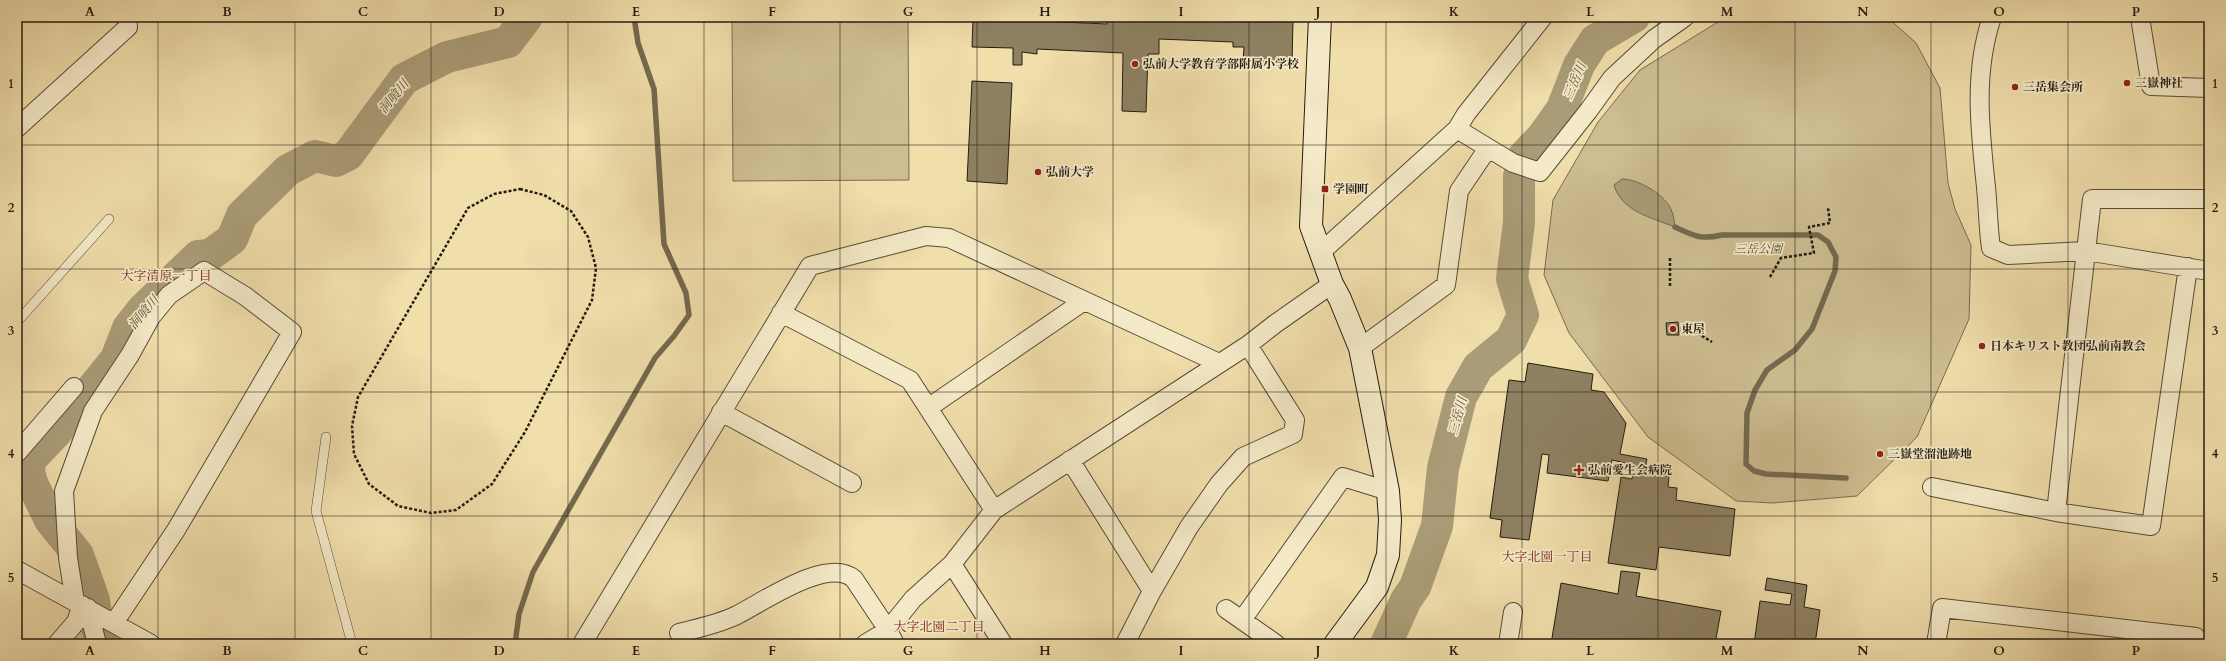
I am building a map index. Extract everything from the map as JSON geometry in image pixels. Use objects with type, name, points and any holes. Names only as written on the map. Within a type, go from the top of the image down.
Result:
[{"type":"street","points":[[17,128],[128,28],[127,17]]},
{"type":"street","points":[[1320,17],[1311,226],[1332,284],[1340,299],[1360,348],[1388,491],[1390,520],[1388,555],[1378,587],[1335,644]]},
{"type":"street","points":[[1320,253],[1457,129],[1466,114],[1543,17]]},
{"type":"street","points":[[1457,129],[1514,163],[1540,172],[1612,78],[1654,39],[1685,17]]},
{"type":"street","points":[[1992,17],[1984,40],[1979,74],[1980,128],[1991,248],[2008,255],[2086,251],[2209,271]]},
{"type":"street","points":[[2140,17],[2151,86],[2209,88]]},
{"type":"street","points":[[1360,348],[1446,286],[1458,191],[1488,148]]},
{"type":"street","points":[[2056,512],[2092,199],[2209,199]]},
{"type":"street","points":[[582,644],[810,266],[926,236],[949,238],[1219,363]]},
{"type":"street","points":[[1932,487],[2056,512],[2152,526],[2188,268]]},
{"type":"street","points":[[97,644],[82,605],[68,558],[64,491],[92,411],[130,355],[151,317],[170,295],[204,270],[245,296],[292,332],[176,530],[114,624]]},
{"type":"street","points":[[865,644],[892,637],[913,599],[952,564],[994,510],[1248,345],[1274,324],[1332,284]]},
{"type":"street","points":[[928,408],[1084,301]]},
{"type":"street","points":[[781,313],[910,380],[994,510]]},
{"type":"street","points":[[1125,644],[1152,591],[1189,527],[1219,484],[1243,457],[1293,434],[1294,420],[1248,345]]},
{"type":"street","points":[[17,454],[74,387]]},
{"type":"street","points":[[722,412],[852,483]]},
{"type":"street","points":[[1070,460],[1152,591]]},
{"type":"street","points":[[1242,620],[1343,477],[1388,491]]},
{"type":"street","points":[[952,564],[1003,644]]},
{"type":"street","points":[[17,570],[150,644]]},
{"type":"street","points":[[679,633],[723,621],[779,591],[833,571],[848,574],[854,579],[892,637]]},
{"type":"street","points":[[56,644],[76,622],[82,605]]},
{"type":"street","points":[[1936,644],[1942,608],[2196,637],[2195,644]]},
{"type":"street","points":[[1226,609],[1276,644]]},
{"type":"street","points":[[1508,644],[1514,612]]},
{"type":"lane","points":[[17,322],[109,219]]},
{"type":"lane","points":[[326,437],[316,511],[352,644]]},
{"type":"path","points":[[520,189],[544,195],[571,211],[588,237],[596,268],[592,300],[525,432],[492,484],[456,510],[431,513],[398,506],[369,484],[354,454],[352,426],[358,397],[468,208],[494,194],[520,189]]},
{"type":"path","points":[[1770,277],[1781,258],[1814,253],[1809,227],[1830,223],[1828,208]]},
{"type":"path","points":[[1670,258],[1670,288]]},
{"type":"path","points":[[1689,328],[1712,342]]},
{"type":"green space","points":[[732,17],[908,17],[909,180],[733,181]]},
{"type":"green space","name":"三岳公園","points":[[1726,17],[1887,17],[1916,43],[1940,88],[1948,183],[1955,209],[1971,245],[1969,319],[1917,437],[1857,496],[1772,503],[1736,501],[1648,437],[1569,333],[1544,275],[1553,200],[1598,122],[1640,70]]},
{"type":"green space","points":[[80,630],[93,644],[68,644]]},
{"type":"shaded area","points":[[1622,179],[1644,185],[1658,194],[1669,206],[1673,215],[1675,227],[1647,217],[1623,201],[1614,185]]},
{"type":"building","name":"弘前大学教育学部附属小学校","points":[[1107,17],[1210,17],[1293,21],[1292,63],[1243,61],[1244,47],[1233,47],[1233,42],[1159,39],[1159,54],[1148,54],[1146,112],[1122,111],[1123,53],[1037,49],[1037,54],[1022,52],[1022,65],[1013,65],[1013,48],[972,47],[973,18],[1107,24]]},
{"type":"building","points":[[972,81],[1012,83],[1007,184],[967,181]]},
{"type":"building","name":"東屋","points":[[1678,322],[1679,335],[1667,335],[1666,323]]},
{"type":"building","points":[[1528,363],[1593,374],[1591,390],[1604,392],[1626,423],[1620,454],[1647,459],[1644,473],[1669,476],[1668,487],[1677,488],[1676,500],[1735,509],[1730,556],[1659,547],[1656,570],[1608,563],[1621,477],[1632,479],[1635,465],[1612,460],[1608,481],[1547,473],[1549,455],[1542,454],[1529,540],[1500,537],[1502,520],[1490,518],[1509,380],[1525,382]]},
{"type":"building","points":[[1621,571],[1640,573],[1636,596],[1721,611],[1715,644],[1551,644],[1561,583],[1618,594]]},
{"type":"building","points":[[1767,578],[1807,585],[1804,607],[1820,610],[1815,644],[1754,644],[1760,601],[1790,605],[1792,594],[1765,590]]},
{"type":"waterway","name":"洞喰川","points":[[103,644],[99,635],[94,600],[78,555],[50,520],[32,483],[29,471],[30,460],[56,433],[116,359],[128,328],[143,309],[198,256],[210,255],[232,239],[242,215],[288,170],[315,156],[336,161],[348,155],[404,79],[447,57],[508,42],[527,17]]},
{"type":"waterway","points":[[515,644],[519,614],[533,572],[655,358],[674,336],[689,315],[686,293],[664,244],[654,89],[638,43],[634,17]]},
{"type":"waterway","name":"三岳川","points":[[1523,157],[1542,137],[1562,109],[1579,65],[1595,40],[1634,17]]},
{"type":"waterway","name":"三岳川","points":[[1386,644],[1406,600],[1415,587],[1437,526],[1443,468],[1461,397],[1478,367],[1511,340],[1523,315],[1512,279],[1519,222],[1519,176]]},
{"type":"waterway","points":[[1675,227],[1693,235],[1703,237],[1722,235],[1818,235],[1828,242],[1836,257],[1835,271],[1812,329],[1795,350],[1767,370],[1755,390],[1747,413],[1746,464],[1754,471],[1766,474],[1846,478]]},
{"type":"place","name":"弘前大学教育学部附属小学校","points":[[1135,64]]},
{"type":"place","name":"三嶽神社","points":[[2127,83]]},
{"type":"place","name":"三岳集会所","points":[[2015,87]]},
{"type":"place","name":"弘前大学","points":[[1038,172]]},
{"type":"place","name":"学園町","points":[[1325,189]]},
{"type":"place","name":"東屋","points":[[1673,329]]},
{"type":"place","name":"日本キリスト教団弘前南教会","points":[[1982,346]]},
{"type":"place","name":"三嶽堂溜池跡地","points":[[1880,454]]},
{"type":"place","name":"弘前愛生会病院","points":[[1579,470]]},
{"type":"district","name":"大字清原一丁目","points":[[166,275]]},
{"type":"district","name":"大字北園一丁目","points":[[1547,556]]},
{"type":"district","name":"大字北園二丁目","points":[[939,626]]}]
